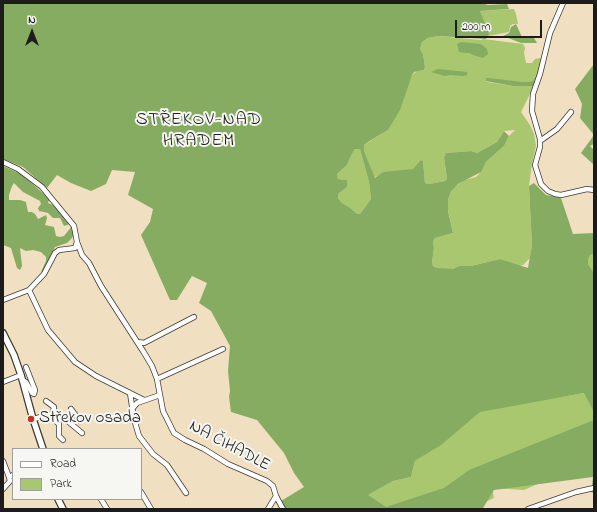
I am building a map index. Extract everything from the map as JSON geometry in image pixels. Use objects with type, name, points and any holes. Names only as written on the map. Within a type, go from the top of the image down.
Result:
[{"type":"main road","points":[[3,333],[14,355],[22,378],[43,448]]},
{"type":"main road","points":[[58,500],[63,509]]},
{"type":"street","points":[[563,3],[550,33],[540,74],[533,94],[532,111],[540,142],[535,165],[537,175],[544,188],[556,194],[561,195],[587,189],[594,190]]},
{"type":"street","points":[[540,142],[556,129],[570,112]]},
{"type":"street","name":"NA ČIHADLE","points":[[3,162],[18,169],[42,187],[74,226],[77,242],[82,255],[89,263],[101,286],[152,366],[157,379],[166,418],[174,433],[228,464],[267,481],[272,486],[283,509]]},
{"type":"street","points":[[72,249],[75,248],[77,242]]},
{"type":"street","points":[[3,300],[29,290],[44,274],[55,253],[59,250],[72,249],[82,255]]},
{"type":"street","points":[[29,290],[48,330],[75,362],[96,376],[144,400]]},
{"type":"street","points":[[138,342],[144,343],[194,317]]},
{"type":"street","points":[[157,379],[224,349]]},
{"type":"street","points":[[3,382],[22,378],[32,393],[36,393],[26,367]]},
{"type":"street","points":[[130,393],[132,409],[139,436],[153,454],[167,465],[186,493]]},
{"type":"street","points":[[132,409],[137,403],[160,395]]},
{"type":"street","points":[[46,401],[54,407],[51,415]]},
{"type":"street","points":[[71,409],[81,421],[73,425]]},
{"type":"street","points":[[33,419],[51,415],[64,418],[82,433]]},
{"type":"street","points":[[51,415],[59,424],[59,436],[63,440]]},
{"type":"street","points":[[3,461],[11,476],[10,481],[3,490]]},
{"type":"street","points":[[528,509],[576,492],[594,488]]},
{"type":"street","points":[[142,494],[151,509]]},
{"type":"street","points":[[268,509],[276,496]]},
{"type":"street","points":[[102,500],[107,509]]},
{"type":"green space","points":[[3,3],[507,4],[509,9],[480,11],[489,34],[486,39],[438,36],[428,38],[422,42],[420,49],[423,54],[424,70],[414,72],[400,110],[388,130],[364,145],[364,151],[375,178],[383,172],[413,169],[421,160],[423,161],[425,183],[429,184],[445,181],[447,179],[444,157],[446,153],[471,151],[477,153],[497,142],[504,131],[509,136],[504,146],[486,162],[481,172],[458,184],[451,191],[448,200],[448,211],[453,233],[435,238],[433,242],[433,266],[437,268],[453,269],[459,266],[471,266],[500,259],[528,268],[532,245],[529,186],[534,183],[546,195],[561,198],[573,234],[594,233],[594,254],[590,255],[588,264],[594,273],[594,412],[584,393],[480,412],[441,445],[415,461],[411,477],[393,481],[368,495],[386,507],[444,488],[469,470],[594,420],[594,493],[591,492],[593,477],[494,490],[481,509],[285,509],[281,501],[304,487],[294,473],[284,453],[257,420],[231,412],[228,371],[230,346],[211,311],[199,303],[207,283],[192,276],[177,300],[170,300],[141,235],[150,222],[153,209],[128,195],[135,172],[112,170],[106,184],[91,191],[71,183],[57,175],[47,188],[23,167],[3,159]],"holes":[[[355,149],[360,149],[369,182],[371,199],[360,214],[357,214],[342,203],[338,198],[338,194],[347,187],[347,180],[338,179],[337,174],[347,165]]]},
{"type":"green space","points":[[514,9],[518,24],[513,24],[510,26],[509,32],[488,36],[480,11]]},
{"type":"green space","points":[[516,24],[522,37],[533,36],[537,43],[521,43],[503,36],[509,33],[511,27]]},
{"type":"green space","points":[[438,36],[483,39],[523,44],[525,48],[524,53],[526,63],[532,63],[535,59],[541,58],[533,81],[524,82],[485,79],[487,82],[513,86],[534,86],[521,112],[534,134],[536,146],[529,186],[532,245],[530,258],[523,265],[519,266],[500,259],[471,266],[441,269],[433,266],[432,262],[434,248],[433,242],[435,238],[453,233],[448,210],[448,200],[451,191],[454,187],[465,180],[476,177],[486,162],[504,146],[509,136],[515,130],[504,131],[497,142],[477,153],[471,151],[446,153],[444,157],[447,179],[445,181],[429,184],[425,183],[423,161],[421,160],[413,169],[374,177],[364,151],[364,145],[388,130],[412,75],[417,71],[424,70],[423,54],[420,49],[422,42],[428,38]]},
{"type":"green space","points":[[461,42],[481,44],[487,49],[488,54],[483,58],[469,53],[459,52],[457,44]]},
{"type":"green space","points":[[541,58],[543,59],[536,86],[513,86],[485,81],[486,78],[488,78],[524,82],[533,81]]},
{"type":"green space","points":[[594,64],[594,135],[580,118],[582,104],[575,89]]},
{"type":"green space","points":[[438,69],[467,72],[467,75],[445,76],[431,72]]},
{"type":"green space","points":[[594,135],[594,144],[590,146],[594,150],[594,165],[581,153]]},
{"type":"green space","points":[[355,149],[360,149],[369,182],[371,199],[360,214],[357,214],[342,203],[338,198],[338,194],[347,187],[346,180],[338,179],[337,174],[347,165]]},
{"type":"green space","points":[[3,166],[21,174],[45,195],[47,193],[50,198],[48,203],[55,206],[70,224],[64,226],[60,218],[53,218],[48,213],[39,211],[38,208],[41,204],[40,201],[23,192],[14,183],[9,195],[9,200],[20,200],[26,202],[28,212],[35,214],[38,219],[46,215],[47,218],[45,225],[54,227],[56,236],[64,236],[72,226],[74,234],[72,238],[67,243],[55,247],[44,271],[41,272],[46,261],[46,257],[41,252],[33,250],[26,251],[20,248],[22,266],[20,270],[17,268],[11,248],[3,245]]},
{"type":"green space","points":[[594,254],[594,273],[588,264],[588,260],[590,255]]},
{"type":"green space","points":[[585,393],[594,411],[594,469],[549,479],[524,490],[492,488],[494,498],[481,504],[482,509],[348,509],[368,495],[393,481],[411,477],[415,461],[434,449],[476,412]]},
{"type":"place","name":"Střekov osada","points":[[31,419]]},
{"type":"district","name":"STŘEKOV-NAD HRADEM","points":[[199,131]]}]
